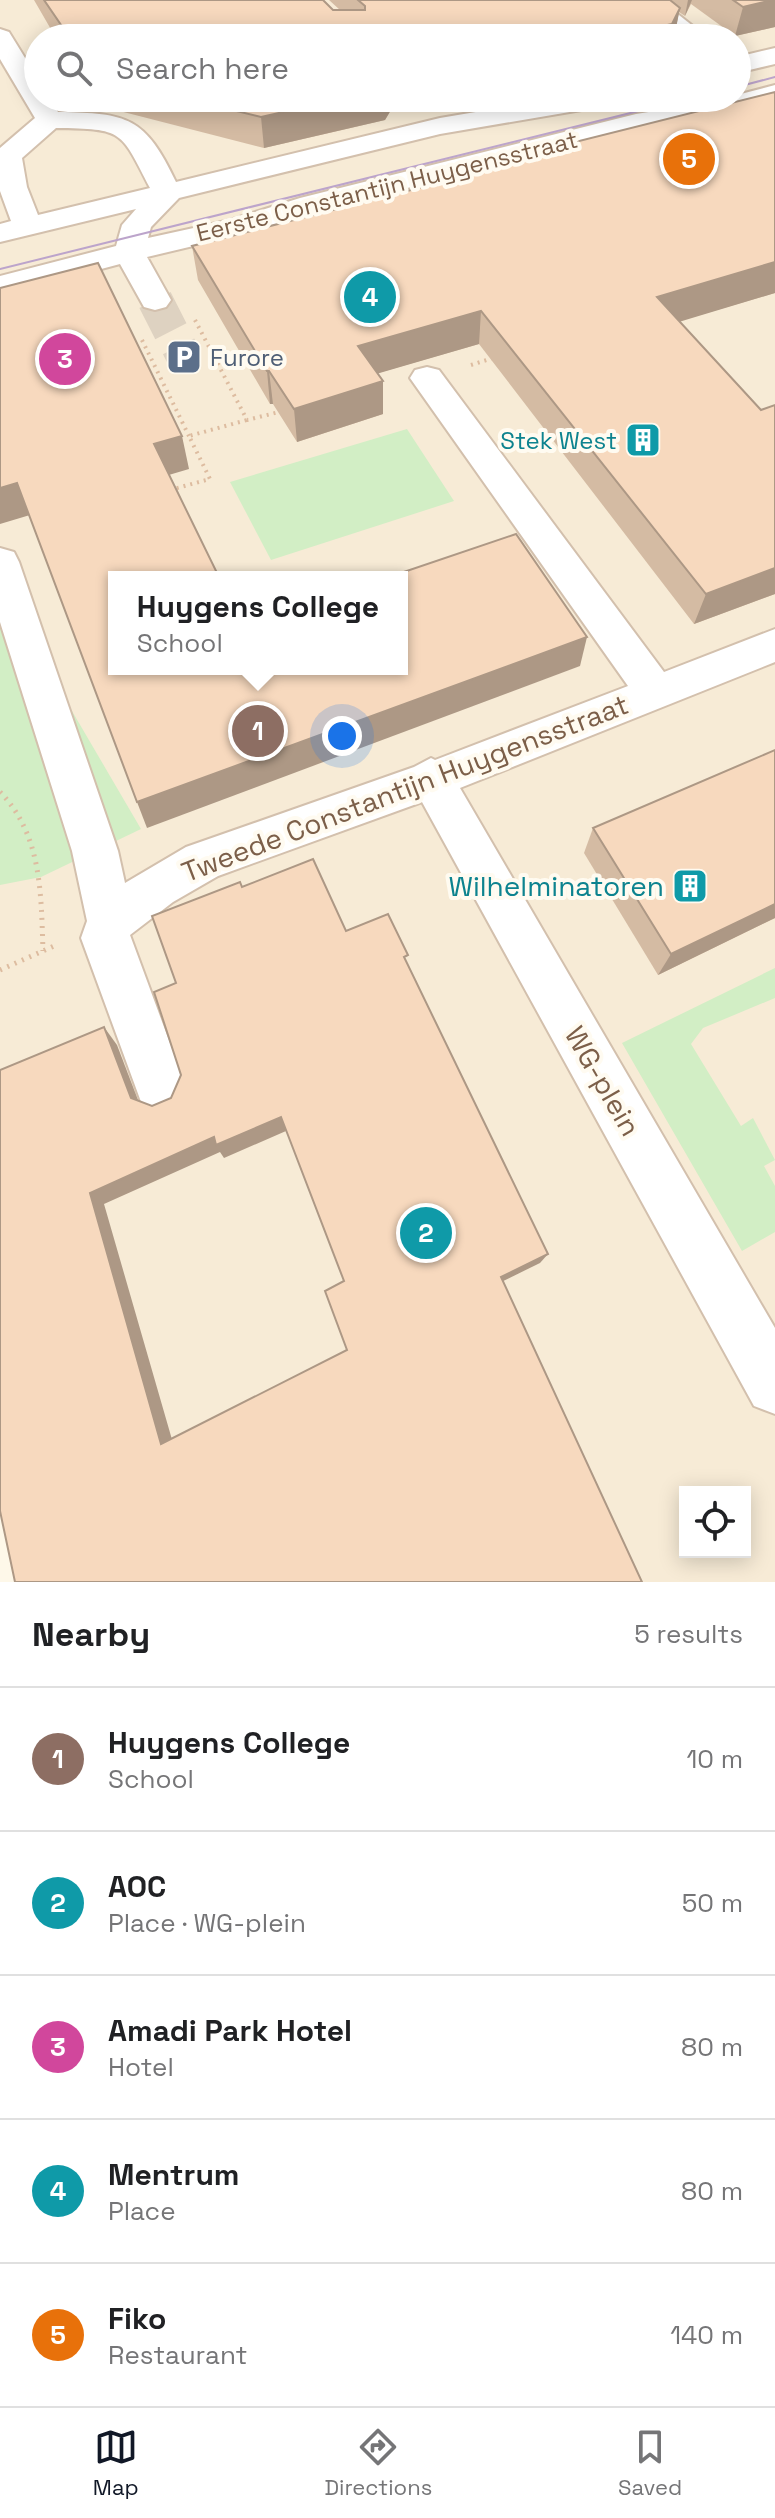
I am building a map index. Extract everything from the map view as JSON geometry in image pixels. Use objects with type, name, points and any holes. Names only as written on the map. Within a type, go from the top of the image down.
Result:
[{"type":"street","points":[[645,0],[677,24]]},
{"type":"street","points":[[0,37],[24,78]]},
{"type":"street","name":"Eerste Constantijn Huygensstraat","points":[[758,81],[775,56]]},
{"type":"street","points":[[44,112],[49,120]]},
{"type":"street","name":"Eerste Constantijn Huygensstraat","points":[[168,193],[137,137],[120,128],[94,122],[49,120],[8,156],[13,187],[14,230],[168,193],[431,117],[477,112]]},
{"type":"street","name":"Eerste Constantijn Huygensstraat","points":[[0,263],[237,227],[625,112]]},
{"type":"street","name":"Eerste Constantijn Huygensstraat","points":[[474,155],[701,112]]},
{"type":"street","points":[[431,117],[474,155]]},
{"type":"street","points":[[155,300],[137,225],[168,193]]},
{"type":"street","name":"Eerste Constantijn Huygensstraat","points":[[0,286],[140,242]]},
{"type":"street","name":"Tweede Constantijn Huygensstraat","points":[[427,378],[655,692]]},
{"type":"street","points":[[0,562],[95,851],[111,921],[105,938],[162,1092]]},
{"type":"street","name":"Tweede Constantijn Huygensstraat","points":[[111,921],[157,887],[202,861],[431,777],[487,760],[775,645]]},
{"type":"street","name":"WG-plein","points":[[431,777],[775,1385]]},
{"type":"path","points":[[140,242],[247,420]]},
{"type":"path","points":[[140,337],[210,479],[165,492]]},
{"type":"path","points":[[427,378],[498,356]]},
{"type":"path","points":[[189,436],[290,409]]},
{"type":"path","points":[[0,792],[21,815],[41,877],[43,951]]},
{"type":"shaded area","points":[[0,0],[775,0],[775,1582],[69,1582],[0,1293]]},
{"type":"green space","points":[[407,429],[454,501],[271,560],[230,482]]},
{"type":"green space","points":[[0,588],[141,829],[41,877],[0,885]]},
{"type":"green space","points":[[775,968],[775,998],[703,1028],[691,1044],[741,1126],[753,1118],[775,1160],[764,1166],[775,1186],[775,1232],[742,1251],[622,1043]]},
{"type":"building","points":[[44,0],[323,0],[333,10],[365,10],[358,0],[670,0],[680,8],[672,24],[60,24]]},
{"type":"building","points":[[733,0],[772,0],[743,7]]},
{"type":"building","points":[[775,92],[775,262],[657,297],[761,410],[775,405],[775,568],[706,594],[481,311],[358,346],[383,381],[294,409],[267,371],[192,246],[544,156],[539,151],[695,112],[751,112],[751,98]]},
{"type":"building","points":[[240,112],[283,112],[261,117]]},
{"type":"building","points":[[98,263],[182,436],[154,444],[216,571],[108,571],[108,675],[408,675],[407,571],[516,534],[587,637],[137,802],[17,483],[0,488],[0,288]]},
{"type":"building","name":"Wilhelminatoren","points":[[775,750],[775,904],[671,954],[593,828]]},
{"type":"building","points":[[313,859],[346,931],[388,914],[408,955],[404,957],[548,1254],[501,1277],[642,1582],[15,1582],[0,1511],[0,1070],[104,1027],[131,1098],[152,1106],[171,1098],[181,1075],[154,992],[176,983],[152,916],[240,882],[242,887]],"holes":[[[281,1117],[344,1281],[325,1291],[347,1350],[161,1444],[90,1193],[214,1137],[216,1145]]]},
{"type":"tunnel","points":[[155,300],[184,357]]},
{"type":"tram line","points":[[751,83],[775,77]]},
{"type":"tram line","points":[[0,269],[634,112]]},
{"type":"place","name":"Fiko","points":[[689,159]]},
{"type":"place","name":"Mentrum","points":[[370,297]]},
{"type":"place","name":"Furore","points":[[184,357]]},
{"type":"place","name":"Amadi Park Hotel","points":[[65,359]]},
{"type":"place","name":"Stek West","points":[[643,440]]},
{"type":"place","name":"Huygens College","points":[[258,731]]},
{"type":"place","name":"Wilhelminatoren","points":[[690,886]]},
{"type":"place","name":"AOC","points":[[426,1233]]}]
